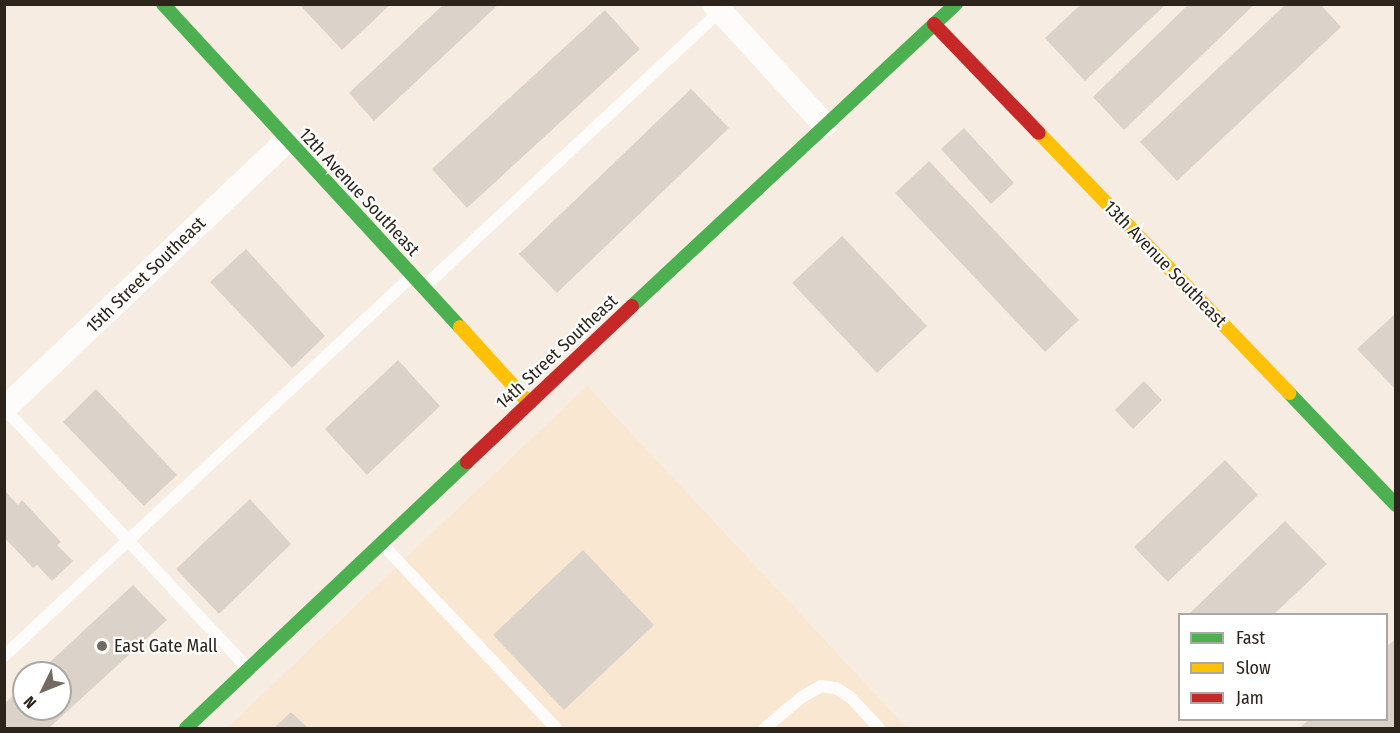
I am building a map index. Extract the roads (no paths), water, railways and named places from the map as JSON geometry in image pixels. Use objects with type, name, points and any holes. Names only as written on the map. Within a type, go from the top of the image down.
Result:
[{"type":"street","name":"12th Avenue Southeast","points":[[163,4],[529,403]]},
{"type":"street","name":"14th Street Southeast","points":[[186,729],[529,403],[956,4]]},
{"type":"street","points":[[717,8],[825,125]]},
{"type":"street","name":"13th Avenue Southeast","points":[[934,24],[1395,505]]},
{"type":"street","name":"15th Street Southeast","points":[[5,409],[287,140]]},
{"type":"lane","points":[[423,288],[717,8]]},
{"type":"lane","points":[[4,656],[412,276]]},
{"type":"lane","points":[[5,409],[248,670]]},
{"type":"lane","points":[[381,543],[556,729]]},
{"type":"lane","points":[[765,729],[802,697],[821,687],[836,688],[850,698],[879,729]]},
{"type":"place","name":"East Gate Mall","points":[[102,646]]}]
